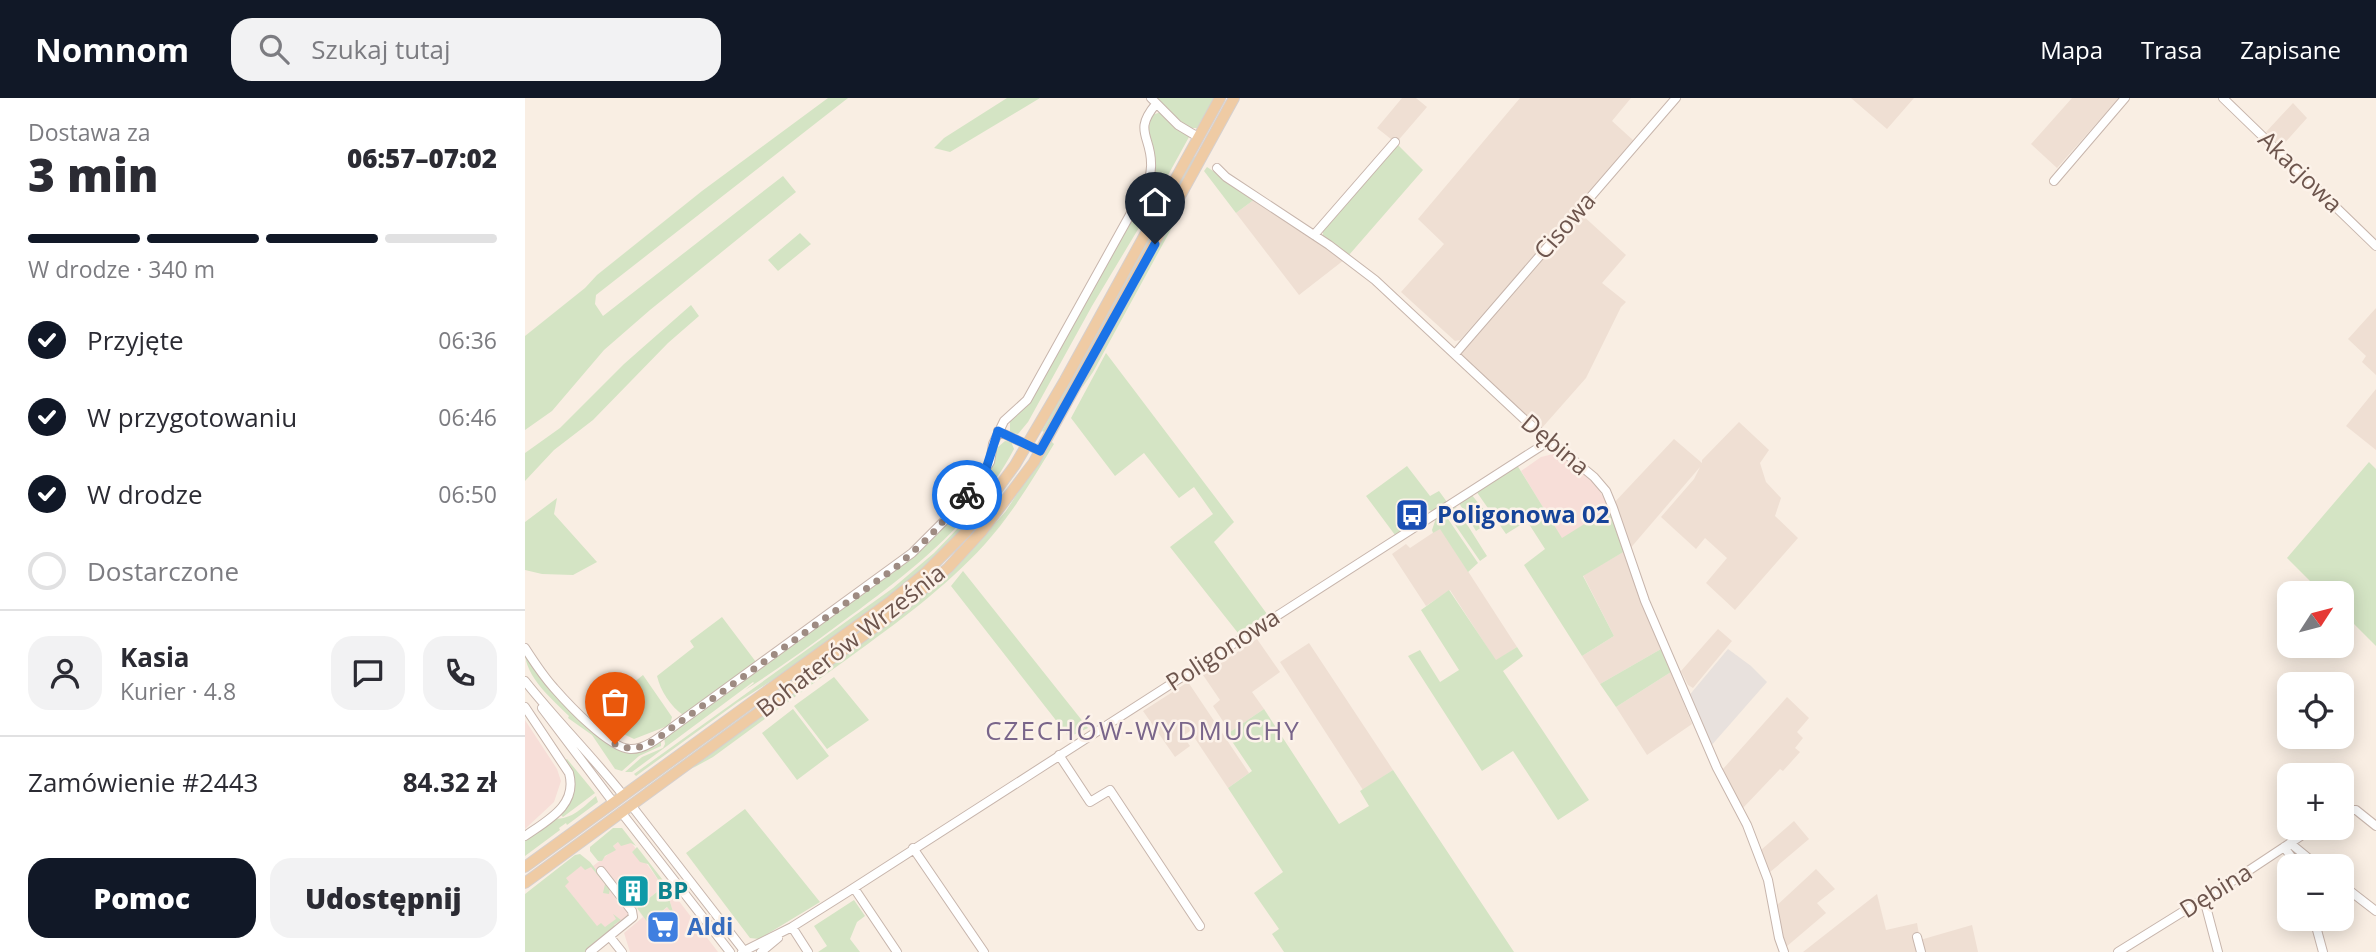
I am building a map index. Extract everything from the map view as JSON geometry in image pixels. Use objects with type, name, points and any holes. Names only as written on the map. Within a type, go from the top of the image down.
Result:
[{"type":"main road","name":"Bohaterów Września","points":[[525,867],[891,601],[951,548],[983,511],[1028,444],[1220,98]]},
{"type":"main road","name":"Bohaterów Września","points":[[525,883],[900,609],[982,531],[1040,451],[1234,98]]},
{"type":"main road","points":[[618,798],[631,805]]},
{"type":"main road","points":[[618,798],[621,812]]},
{"type":"street","name":"Cisowa","points":[[1455,354],[1676,98]]},
{"type":"street","points":[[2054,181],[2125,98]]},
{"type":"street","name":"Akacjowa","points":[[2223,98],[2376,246]]},
{"type":"street","points":[[525,648],[554,689],[610,741],[630,749],[644,746],[788,645],[912,553],[948,517],[982,475],[989,462],[998,431],[1004,421],[1027,400],[1148,182],[1151,160],[1144,136],[1147,116],[1154,101],[1178,125],[1198,137]]},
{"type":"street","points":[[1314,235],[1395,142]]},
{"type":"street","name":"Dębina","points":[[1217,168],[1226,177],[1314,235],[1375,280],[1541,435],[1594,477],[1610,498],[1645,601],[1717,768],[1747,825],[1769,886],[1784,952]]},
{"type":"street","points":[[998,431],[1040,451]]},
{"type":"street","points":[[1538,446],[1541,435]]},
{"type":"street","name":"Poligonowa","points":[[761,952],[792,927],[913,848],[1549,441]]},
{"type":"street","points":[[525,681],[552,725],[618,798]]},
{"type":"street","points":[[525,707],[569,773],[572,784],[571,793],[563,807],[525,836]]},
{"type":"street","points":[[1059,755],[1090,802],[1109,790],[1201,926]]},
{"type":"street","points":[[631,805],[744,951]]},
{"type":"street","points":[[2354,810],[2376,825]]},
{"type":"street","points":[[621,812],[730,952]]},
{"type":"street","name":"Dębina","points":[[2117,952],[2129,949],[2295,840]]},
{"type":"street","points":[[2287,845],[2292,854]]},
{"type":"street","points":[[2287,845],[2300,854]]},
{"type":"street","points":[[913,848],[984,952]]},
{"type":"street","points":[[590,952],[633,917],[632,911],[601,871]]},
{"type":"street","points":[[854,887],[897,952]]},
{"type":"street","points":[[2354,894],[2376,911]]},
{"type":"street","points":[[2204,899],[2218,952]]},
{"type":"street","points":[[792,927],[808,952]]},
{"type":"street","name":"Poligonowa","points":[[744,951],[792,927]]},
{"type":"street","points":[[2317,931],[2323,952]]},
{"type":"street","points":[[610,937],[622,952]]},
{"type":"street","points":[[1917,937],[1921,952]]},
{"type":"shaded area","points":[[1402,98],[1416,98],[1427,107],[1396,143],[1377,128]]},
{"type":"shaded area","points":[[1520,98],[1631,98],[1612,121],[1634,141],[1460,340],[1455,341],[1401,292],[1444,244],[1418,219]]},
{"type":"shaded area","points":[[1851,98],[1914,98],[1887,129]]},
{"type":"shaded area","points":[[2072,98],[2119,98],[2057,168],[2031,144]]},
{"type":"shaded area","points":[[2293,103],[2307,118],[2281,147],[2266,132]]},
{"type":"shaded area","points":[[1255,199],[1344,260],[1299,295],[1236,213]]},
{"type":"shaded area","points":[[1580,213],[1626,255],[1602,283],[1626,302],[1586,378],[1541,429],[1460,355]]},
{"type":"shaded area","points":[[2376,308],[2376,375],[2362,362],[2366,356],[2348,339]]},
{"type":"shaded area","points":[[2376,389],[2376,450],[2346,426]]},
{"type":"shaded area","points":[[1739,422],[1769,450],[1760,463],[1766,482],[1781,498],[1775,516],[1798,538],[1735,610],[1706,583],[1727,558],[1705,538],[1696,549],[1661,517],[1694,479],[1700,467],[1628,551],[1612,505],[1674,439],[1702,463]]},
{"type":"shaded area","points":[[1557,453],[1592,479],[1610,508],[1562,539],[1521,471],[1541,457]]},
{"type":"shaded area","points":[[1440,528],[1517,647],[1496,661],[1450,590],[1426,606],[1392,554],[1406,544],[1410,548]]},
{"type":"shaded area","points":[[1625,551],[1661,649],[1600,684],[1582,656],[1614,636],[1583,575]]},
{"type":"shaded area","points":[[1718,629],[1732,641],[1693,688],[1688,685],[1681,671]]},
{"type":"shaded area","points":[[1257,639],[1280,672],[1252,692],[1264,709],[1230,732],[1213,706],[1220,700],[1203,675]]},
{"type":"shaded area","points":[[1309,643],[1393,770],[1363,790],[1280,662]]},
{"type":"shaded area","points":[[1728,649],[1767,682],[1710,747],[1687,698]]},
{"type":"shaded area","points":[[1671,672],[1692,724],[1647,755],[1616,707]]},
{"type":"shaded area","points":[[1188,682],[1249,773],[1228,788],[1190,731],[1183,736],[1190,746],[1175,757],[1143,711]]},
{"type":"shaded area","points":[[1787,697],[1809,718],[1797,732],[1803,738],[1795,748],[1800,752],[1742,809],[1723,769]]},
{"type":"shaded area","points":[[525,720],[557,769],[561,781],[554,802],[525,829]]},
{"type":"shaded area","points":[[1794,821],[1809,839],[1769,873],[1761,850]]},
{"type":"shaded area","points":[[618,842],[631,842],[636,849],[632,852],[647,864],[663,887],[603,935],[561,881],[587,861],[627,913],[593,866],[615,849],[613,846]]},
{"type":"shaded area","points":[[1816,869],[1835,889],[1817,903],[1826,913],[1786,947],[1776,906]]},
{"type":"shaded area","points":[[669,888],[718,952],[630,952],[624,933],[643,917],[637,909],[648,922],[668,907],[674,915],[667,892]]},
{"type":"shaded area","points":[[1877,894],[1886,930],[1917,923],[1920,940],[1972,925],[1978,952],[1803,952]]},
{"type":"green space","points":[[828,98],[848,98],[596,295],[595,304],[603,316],[783,176],[796,192],[604,350],[552,411],[525,430],[525,336],[702,191]]},
{"type":"green space","points":[[1007,98],[1040,98],[950,152],[934,148],[944,138]]},
{"type":"green space","points":[[1155,98],[1214,98],[1197,128],[1188,128]]},
{"type":"green space","points":[[1161,112],[1189,137],[1028,422],[1018,434],[1012,433],[1010,421],[1028,403],[1155,166],[1149,128],[1152,115]]},
{"type":"green space","points":[[1396,143],[1423,170],[1349,255],[1323,238],[1323,230]]},
{"type":"green space","points":[[1193,156],[1197,159],[1046,433],[1042,431]]},
{"type":"green space","points":[[1207,167],[1255,199],[1236,213],[1204,171]]},
{"type":"green space","points":[[1181,211],[1093,372],[1082,388],[1171,223]]},
{"type":"green space","points":[[800,233],[811,244],[778,271],[768,260]]},
{"type":"green space","points":[[691,305],[699,316],[668,343],[593,420],[554,450],[525,481],[525,453],[560,428],[624,364]]},
{"type":"green space","points":[[1106,353],[1234,522],[1214,542],[1267,614],[1238,633],[1170,547],[1213,514],[1194,487],[1179,498],[1144,453],[1115,476],[1071,418]]},
{"type":"green space","points":[[1005,441],[1013,442],[1014,449],[998,476],[960,524],[915,566],[794,657],[745,690],[753,682],[632,772],[625,772],[642,757],[663,748],[664,737],[904,563],[963,505],[987,473],[998,447]]},
{"type":"green space","points":[[1051,441],[1054,444],[995,533],[954,575],[886,631],[713,757],[693,768],[700,760],[905,611],[951,573],[1006,511]]},
{"type":"green space","points":[[1027,459],[983,521],[914,593],[646,790],[645,788],[761,703],[961,543],[997,501]]},
{"type":"green space","points":[[2369,462],[2376,469],[2376,646],[2354,624],[2354,581],[2310,581],[2287,558]]},
{"type":"green space","points":[[1517,465],[1562,538],[1610,508],[1625,551],[1583,576],[1614,636],[1582,656],[1524,565],[1545,549],[1527,521],[1506,534],[1476,491]]},
{"type":"green space","points":[[1407,466],[1430,496],[1439,491],[1447,502],[1432,511],[1417,506],[1415,512],[1412,510],[1409,515],[1412,517],[1403,530],[1395,535],[1366,496]]},
{"type":"green space","points":[[1471,494],[1492,520],[1476,531],[1459,503]]},
{"type":"green space","points":[[557,498],[554,514],[597,562],[573,575],[542,574],[525,570],[525,522]]},
{"type":"green space","points":[[983,502],[978,512],[922,570],[896,591],[790,669],[738,702],[636,776],[634,774],[893,588],[934,553]]},
{"type":"green space","points":[[1456,507],[1487,556],[1480,561],[1447,513]]},
{"type":"green space","points":[[1444,513],[1478,563],[1468,572],[1440,529],[1433,533],[1436,518]]},
{"type":"green space","points":[[963,571],[1088,728],[1069,737],[951,586]]},
{"type":"green space","points":[[1449,590],[1496,660],[1517,647],[1523,656],[1503,671],[1589,800],[1558,820],[1513,751],[1482,771],[1408,656],[1420,650],[1440,682],[1459,670],[1421,610]]},
{"type":"green space","points":[[722,617],[756,662],[683,715],[667,698],[657,676],[694,647],[690,641]]},
{"type":"green space","points":[[1661,649],[1671,672],[1616,707],[1600,684]]},
{"type":"green space","points":[[525,652],[588,726],[616,748],[631,752],[658,741],[661,746],[639,756],[622,771],[615,769],[592,735],[568,718],[541,687],[530,670]]},
{"type":"green space","points":[[643,675],[672,717],[670,725],[634,739],[590,718]]},
{"type":"green space","points":[[834,677],[869,720],[827,749],[794,706]]},
{"type":"green space","points":[[793,709],[829,756],[797,780],[762,733]]},
{"type":"green space","points":[[1264,709],[1339,824],[1369,806],[1360,791],[1393,770],[1514,952],[1284,952],[1272,934],[1279,929],[1254,893],[1283,872],[1228,788],[1252,771],[1227,734]]},
{"type":"green space","points":[[567,759],[595,793],[563,817],[560,814],[570,801],[574,788],[572,774],[565,760]]},
{"type":"green space","points":[[596,796],[598,802],[559,828],[560,830],[525,856],[525,839],[554,819],[577,812]]},
{"type":"green space","points":[[745,809],[820,902],[759,939],[750,938],[686,853]]},
{"type":"green space","points":[[613,828],[622,828],[636,846],[631,843],[621,846],[618,842],[613,846],[616,850],[598,861],[590,847]]},
{"type":"green space","points":[[637,847],[669,888],[667,892],[674,915],[667,907],[648,923],[637,908],[663,887],[648,864],[640,862],[632,852]]},
{"type":"green space","points":[[580,854],[590,862],[610,888],[609,894],[603,893],[605,884],[591,867],[585,870],[581,866],[566,878],[569,882],[565,886],[597,926],[601,923],[605,927],[616,919],[613,914],[621,920],[614,925],[616,928],[586,952],[525,952],[525,894],[575,855]]},
{"type":"green space","points":[[854,900],[865,916],[857,922],[850,939],[860,952],[818,952],[827,946],[814,926]]},
{"type":"way so far","points":[[615,744],[630,749],[655,740],[895,568],[929,537],[967,495]]},
{"type":"place","name":"Poligonowa 02","points":[[1412,515]]},
{"type":"place","name":"BP","points":[[633,891]]},
{"type":"place","name":"Aldi","points":[[663,927]]},
{"type":"district","name":"CZECHÓW-WYDMUCHY","points":[[1143,731]]},
{"type":"route","points":[[967,495],[986,469],[998,431],[1040,451],[1155,244]]}]
